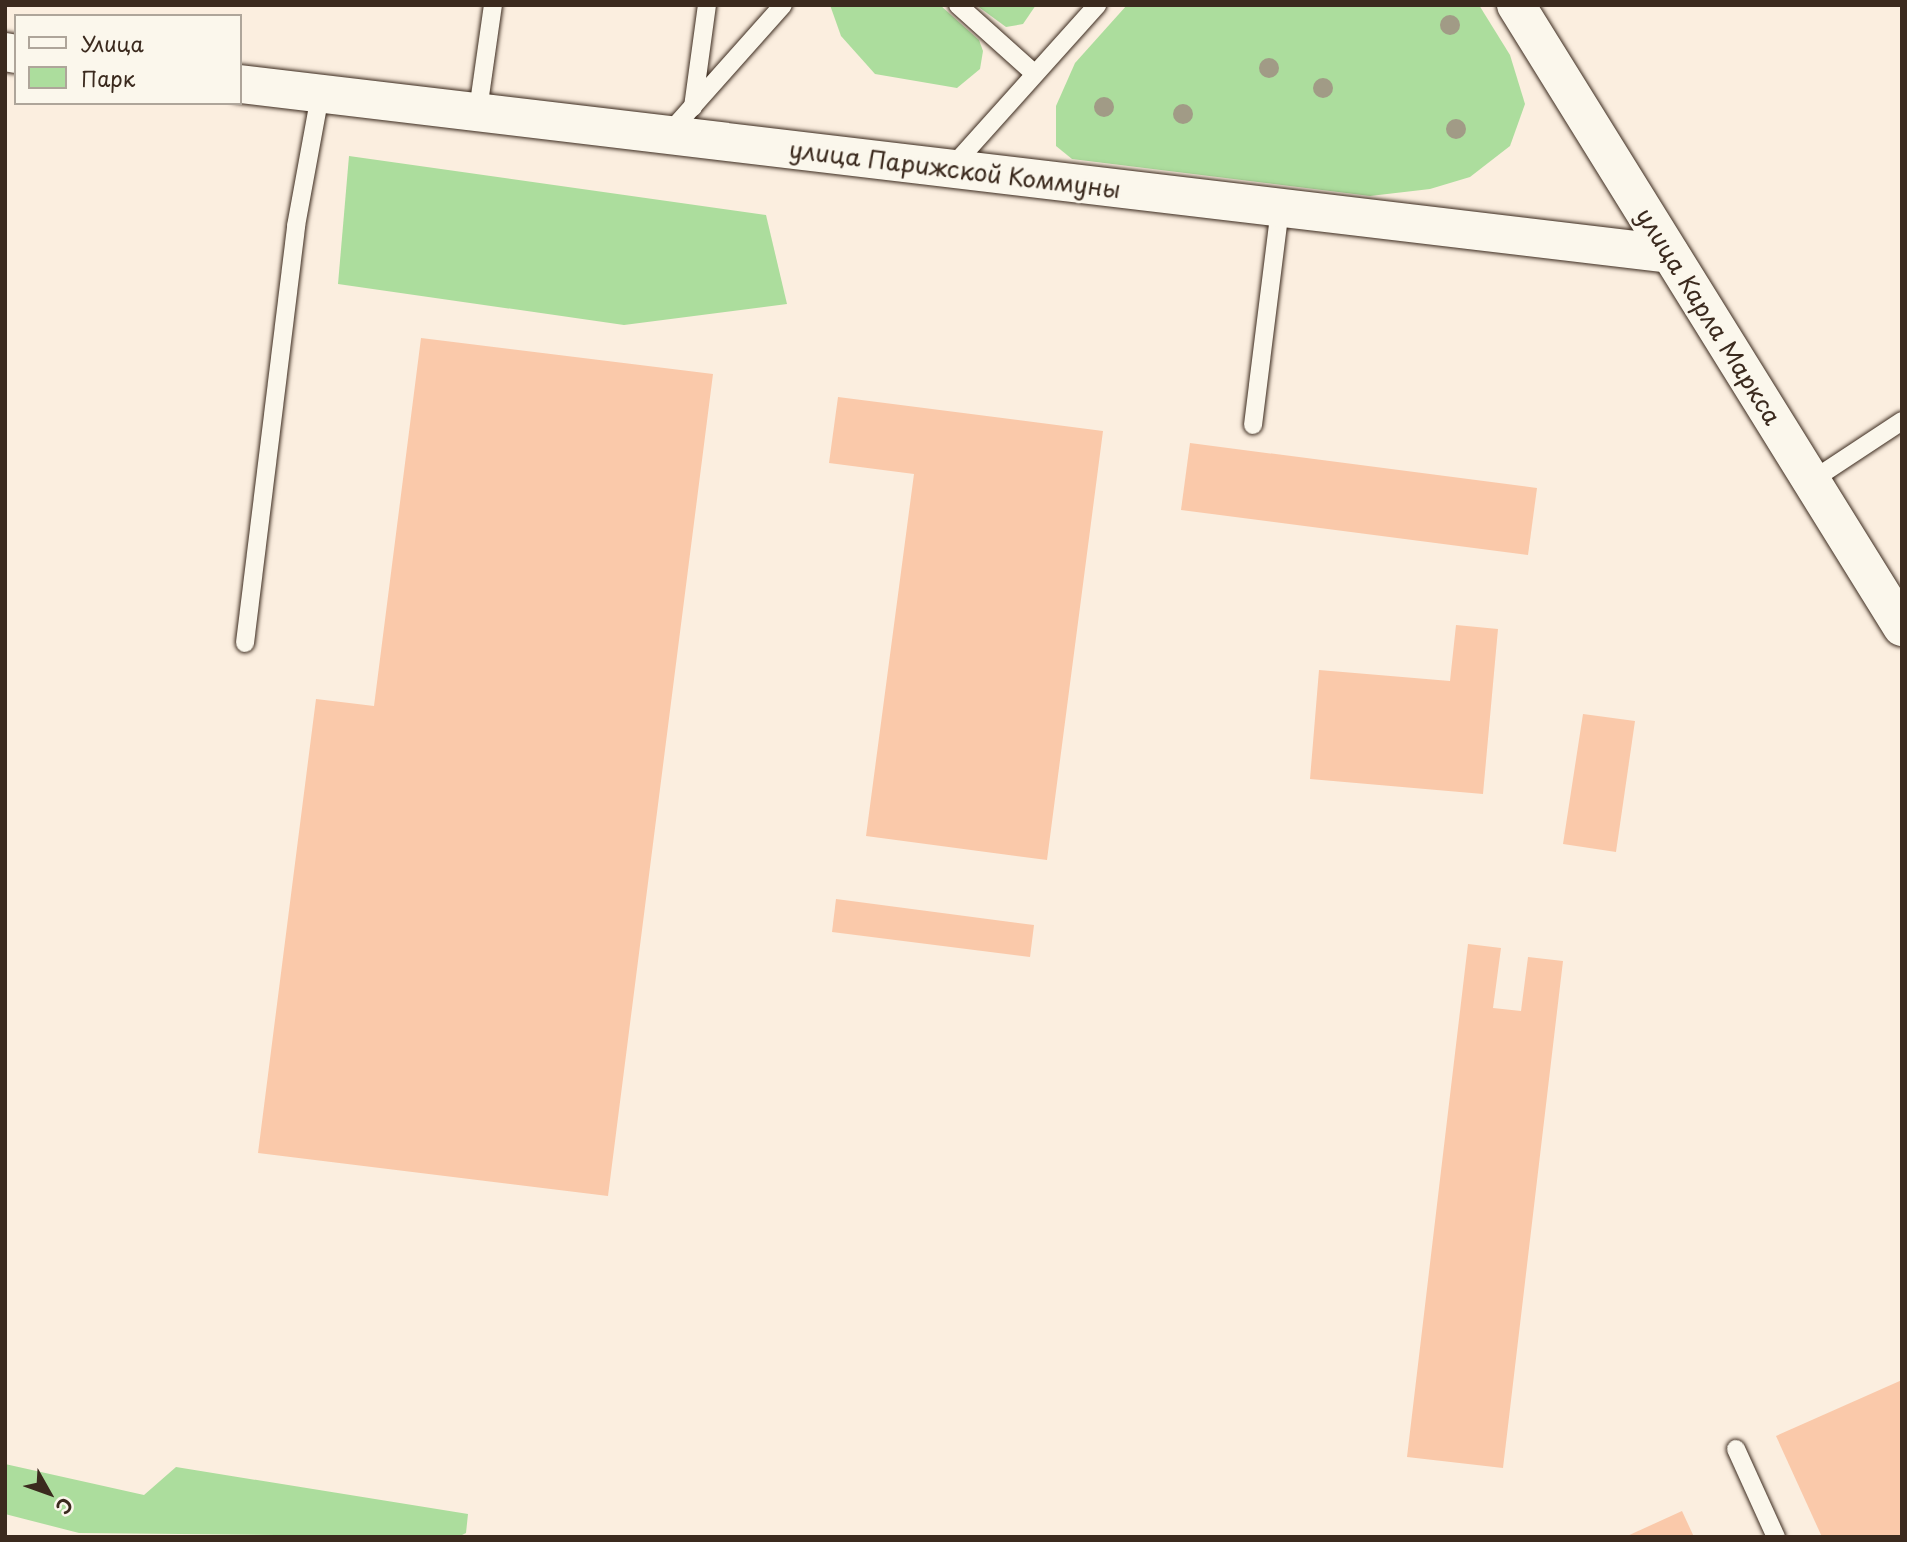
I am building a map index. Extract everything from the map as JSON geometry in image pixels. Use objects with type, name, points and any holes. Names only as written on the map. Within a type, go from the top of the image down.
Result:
[{"type":"main road","name":"улица Карла Маркса","points":[[1516,5],[1902,626]]},
{"type":"main road","name":"улица Парижской Коммуны","points":[[242,84],[320,95],[478,110],[681,120],[951,169],[1670,254]]},
{"type":"lane","points":[[478,110],[493,5]]},
{"type":"lane","points":[[681,120],[707,5]]},
{"type":"lane","points":[[681,120],[783,5]]},
{"type":"lane","points":[[958,5],[1035,74]]},
{"type":"lane","points":[[951,169],[1091,7]]},
{"type":"lane","points":[[245,643],[296,226],[320,95]]},
{"type":"lane","points":[[1253,425],[1280,209]]},
{"type":"lane","points":[[1811,481],[1902,421]]},
{"type":"lane","points":[[1736,1449],[1776,1537]]},
{"type":"green space","points":[[830,5],[940,5],[979,40],[983,51],[980,69],[957,88],[875,74],[841,36]]},
{"type":"green space","points":[[976,5],[1036,5],[1023,24],[1006,27]]},
{"type":"green space","points":[[1127,5],[1479,5],[1510,55],[1525,104],[1510,146],[1470,177],[1430,189],[1370,196],[1072,159],[1056,146],[1056,106],[1075,63]]},
{"type":"green space","points":[[349,156],[766,215],[787,304],[624,325],[338,284]]},
{"type":"green space","points":[[5,1464],[144,1495],[176,1467],[468,1514],[466,1533],[458,1537],[79,1533],[5,1514]]},
{"type":"building","points":[[421,338],[713,374],[608,1196],[258,1153],[316,699],[374,706]]},
{"type":"building","points":[[838,397],[1103,431],[1047,860],[866,836],[914,474],[829,463]]},
{"type":"building","points":[[1190,443],[1537,488],[1528,555],[1181,510]]},
{"type":"building","points":[[1456,625],[1498,629],[1483,794],[1310,779],[1319,670],[1450,681]]},
{"type":"building","points":[[1583,714],[1635,721],[1616,852],[1563,844]]},
{"type":"building","points":[[836,899],[1034,925],[1030,957],[832,932]]},
{"type":"building","points":[[1468,944],[1501,948],[1493,1008],[1521,1011],[1528,957],[1563,961],[1503,1468],[1407,1457]]},
{"type":"building","points":[[1902,1380],[1902,1537],[1822,1537],[1776,1436]]},
{"type":"building","points":[[1682,1511],[1694,1537],[1625,1537]]}]
